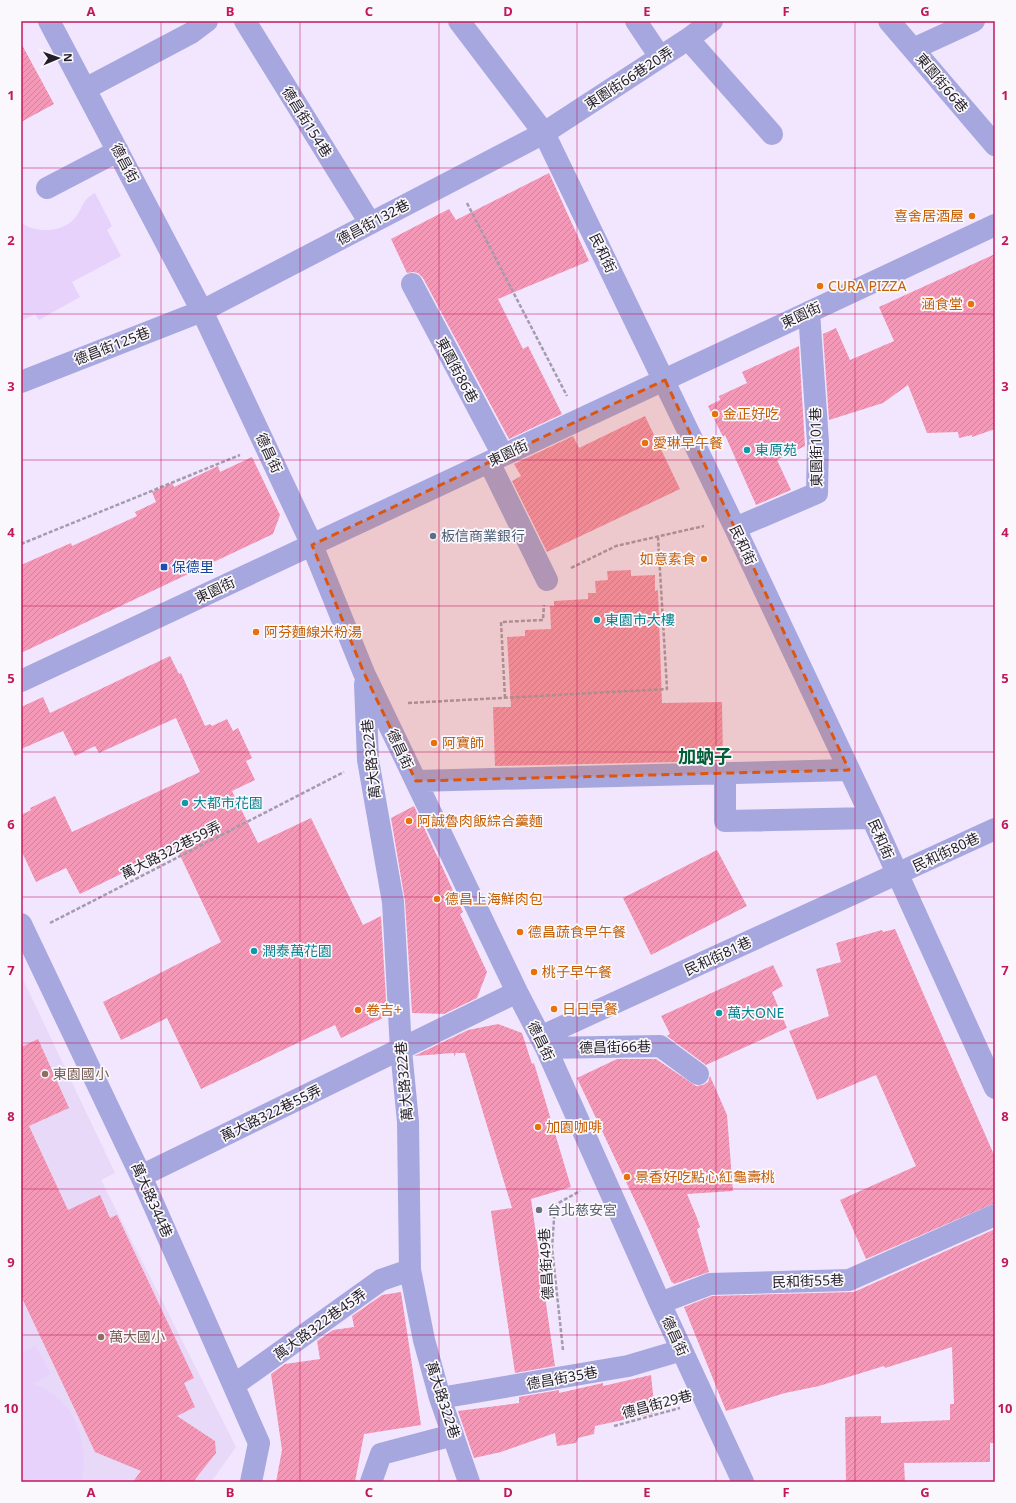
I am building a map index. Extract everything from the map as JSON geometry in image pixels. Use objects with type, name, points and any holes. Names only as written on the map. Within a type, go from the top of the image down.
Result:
[{"type":"street","name":"德昌街","points":[[49,21],[202,311],[312,545],[364,673],[543,1043],[660,1303],[743,1482]]},
{"type":"street","points":[[85,89],[191,33],[207,21]]},
{"type":"street","name":"德昌街154巷","points":[[245,21],[370,223]]},
{"type":"street","points":[[636,21],[660,57]]},
{"type":"street","name":"東園街66巷20弄","points":[[544,133],[688,39],[712,21]]},
{"type":"street","name":"東園街66巷","points":[[889,21],[995,145]]},
{"type":"street","points":[[913,49],[974,21]]},
{"type":"street","name":"民和街","points":[[469,25],[544,133],[733,523],[872,818],[896,874],[995,1088]]},
{"type":"street","points":[[688,39],[772,134]]},
{"type":"street","name":"德昌街132巷","points":[[202,311],[544,133]]},
{"type":"street","points":[[47,188],[118,151]]},
{"type":"street","name":"東園街","points":[[21,681],[995,225]]},
{"type":"street","name":"東園街86巷","points":[[412,284],[496,459],[547,580]]},
{"type":"street","name":"德昌街125巷","points":[[21,382],[202,311]]},
{"type":"street","name":"東園街101巷","points":[[733,523],[818,493],[818,442],[809,312]]},
{"type":"street","name":"萬大路322巷","points":[[364,673],[368,760],[392,902],[401,1050],[408,1122],[410,1270],[424,1340],[440,1398],[469,1482]]},
{"type":"street","points":[[416,781],[849,770]]},
{"type":"street","points":[[725,774],[725,821],[872,818]]},
{"type":"street","name":"民和街80巷","points":[[896,874],[995,829]]},
{"type":"street","name":"民和街81巷","points":[[543,1043],[896,874]]},
{"type":"street","name":"萬大路344巷","points":[[24,930],[141,1176],[259,1443],[251,1482]]},
{"type":"street","name":"萬大路322巷55弄","points":[[141,1176],[517,992]]},
{"type":"street","name":"德昌街66巷","points":[[543,1043],[660,1046],[698,1074]]},
{"type":"street","name":"民和街55巷","points":[[660,1303],[710,1284],[849,1280],[995,1215]]},
{"type":"street","name":"萬大路322巷45弄","points":[[234,1385],[381,1280],[410,1270]]},
{"type":"street","name":"德昌街35巷","points":[[440,1398],[628,1366],[682,1350]]},
{"type":"street","points":[[371,1482],[381,1454],[453,1435]]},
{"type":"path","points":[[454,179],[579,420]]},
{"type":"path","points":[[21,544],[265,445]]},
{"type":"path","points":[[505,698],[500,622],[543,620],[547,580],[616,546],[733,523]]},
{"type":"path","points":[[379,705],[667,689],[658,537]]},
{"type":"path","name":"萬大路322巷59弄","points":[[24,930],[368,760]]},
{"type":"path","name":"德昌街49巷","points":[[566,1377],[552,1248],[555,1205],[604,1178]]},
{"type":"path","name":"德昌街29巷","points":[[614,1426],[706,1401]]},
{"type":"highlighted area","points":[[665,380],[849,770],[416,781],[364,673],[312,545]]},
{"type":"shaded area","points":[[95,193],[112,226],[107,230],[121,256],[72,282],[80,297],[39,320],[35,314],[21,321],[21,223],[34,229],[41,230],[62,227],[69,224],[74,219],[87,198]]},
{"type":"shaded area","name":"萬大國小","points":[[21,975],[115,1173],[101,1180],[236,1447],[211,1482],[21,1482]]},
{"type":"shaded area","points":[[35,1345],[51,1374],[34,1384],[53,1394],[62,1402],[76,1422],[80,1434],[83,1458],[81,1482],[21,1482],[21,1354]]},
{"type":"building","points":[[21,43],[54,104],[21,122]]},
{"type":"building","points":[[549,173],[589,261],[498,299],[523,349],[528,346],[562,414],[509,439],[423,278],[418,273],[407,273],[391,239],[449,209],[456,220]]},
{"type":"building","points":[[995,254],[995,429],[972,437],[972,435],[959,438],[958,432],[927,433],[908,385],[883,403],[829,420],[823,334],[836,328],[850,360],[894,341],[879,307]]},
{"type":"building","points":[[799,346],[805,446],[777,460],[791,490],[756,505],[725,435],[723,437],[708,406],[720,400],[719,396],[747,383],[742,372]]},
{"type":"building","points":[[645,416],[680,489],[547,552],[512,481],[521,476],[514,464],[573,436],[579,448]]},
{"type":"building","points":[[252,457],[280,515],[273,534],[21,653],[21,565],[71,543],[72,546],[137,516],[135,512],[156,502],[152,492],[172,483],[174,487],[218,466],[220,472]]},
{"type":"building","points":[[631,570],[631,576],[655,575],[655,591],[658,590],[662,703],[722,702],[723,761],[495,766],[493,707],[511,707],[507,637],[525,636],[525,630],[551,629],[550,606],[554,606],[554,601],[588,599],[588,593],[596,593],[595,581],[608,580],[607,571]]},
{"type":"building","points":[[170,656],[179,674],[181,673],[205,726],[210,724],[212,726],[227,719],[233,731],[238,728],[252,758],[246,761],[255,780],[232,791],[258,843],[311,818],[363,925],[381,916],[387,1016],[341,1038],[335,1025],[201,1089],[167,1018],[121,1040],[103,1002],[221,942],[176,847],[80,894],[66,868],[36,882],[21,850],[21,815],[31,810],[30,808],[55,796],[72,832],[200,772],[176,718],[99,753],[95,746],[75,756],[63,731],[21,749],[21,707],[43,697],[50,713]]},
{"type":"building","points":[[414,806],[463,912],[460,914],[487,972],[477,998],[444,1014],[412,1013],[405,901],[391,818]]},
{"type":"building","points":[[717,850],[747,906],[651,955],[623,898]]},
{"type":"building","points":[[895,929],[995,1157],[995,1203],[866,1259],[840,1200],[916,1166],[876,1075],[817,1100],[789,1031],[829,1016],[816,969],[841,962],[836,943],[882,930],[883,932]]},
{"type":"building","name":"萬大ONE","points":[[773,965],[783,986],[772,992],[787,1028],[706,1065],[667,1036],[670,1034],[661,1016]]},
{"type":"building","points":[[498,1024],[522,1033],[532,1064],[534,1063],[571,1187],[531,1199],[555,1366],[515,1373],[491,1211],[512,1208],[465,1053],[456,1053],[454,1057],[454,1053],[414,1056],[468,1030]]},
{"type":"building","name":"萬大國小","points":[[38,1039],[69,1108],[29,1126],[68,1210],[100,1195],[110,1218],[117,1215],[194,1378],[184,1383],[195,1407],[177,1416],[215,1441],[216,1453],[193,1482],[133,1482],[141,1471],[95,1452],[21,1296],[21,1047]]},
{"type":"building","points":[[617,1059],[656,1059],[696,1086],[703,1085],[708,1082],[710,1076],[727,1115],[733,1191],[687,1194],[700,1227],[697,1229],[709,1272],[674,1284],[673,1282],[672,1283],[647,1226],[577,1078]]},
{"type":"building","points":[[995,1229],[995,1443],[990,1443],[990,1462],[904,1463],[905,1482],[846,1482],[845,1417],[881,1416],[881,1423],[950,1420],[950,1404],[954,1404],[952,1347],[885,1368],[884,1366],[819,1386],[785,1393],[726,1411],[684,1307],[712,1296],[854,1292]]},
{"type":"building","points":[[401,1292],[421,1425],[364,1434],[355,1482],[276,1482],[282,1450],[271,1374],[285,1364],[320,1359],[317,1341],[333,1330],[354,1327],[352,1316],[382,1295]]},
{"type":"building","points":[[651,1375],[655,1413],[595,1426],[594,1434],[578,1438],[576,1443],[557,1446],[555,1433],[501,1452],[474,1458],[458,1411],[519,1403],[519,1397],[559,1390],[559,1393],[603,1383],[603,1386]]},
{"type":"place","name":"喜舍居酒屋","points":[[972,216]]},
{"type":"place","name":"CURA PIZZA","points":[[820,286]]},
{"type":"place","name":"涵食堂","points":[[971,304]]},
{"type":"place","name":"金正好吃","points":[[715,414]]},
{"type":"place","name":"愛琳早午餐","points":[[645,443]]},
{"type":"place","name":"東原苑","points":[[747,450]]},
{"type":"place","name":"板信商業銀行","points":[[433,536]]},
{"type":"place","name":"如意素食","points":[[704,559]]},
{"type":"place","name":"保德里","points":[[164,567]]},
{"type":"place","name":"東園市大樓","points":[[597,620]]},
{"type":"place","name":"阿芬麵線米粉湯","points":[[256,632]]},
{"type":"place","name":"阿寶師","points":[[434,743]]},
{"type":"place","name":"大都市花園","points":[[185,803]]},
{"type":"place","name":"阿誠魯肉飯綜合羹麵","points":[[409,821]]},
{"type":"place","name":"德昌上海鮮肉包","points":[[437,899]]},
{"type":"place","name":"德昌蔬食早午餐","points":[[520,932]]},
{"type":"place","name":"潤泰萬花園","points":[[254,951]]},
{"type":"place","name":"桃子早午餐","points":[[534,972]]},
{"type":"place","name":"日日早餐","points":[[554,1009]]},
{"type":"place","name":"卷吉+","points":[[358,1010]]},
{"type":"place","name":"萬大ONE","points":[[719,1013]]},
{"type":"place","name":"東園國小","points":[[45,1074]]},
{"type":"place","name":"加園咖啡","points":[[538,1127]]},
{"type":"place","name":"景香好吃點心紅龜壽桃","points":[[627,1177]]},
{"type":"place","name":"台北慈安宮","points":[[539,1210]]},
{"type":"place","name":"萬大國小","points":[[101,1337]]},
{"type":"district","name":"加蚋子","points":[[705,757]]}]
